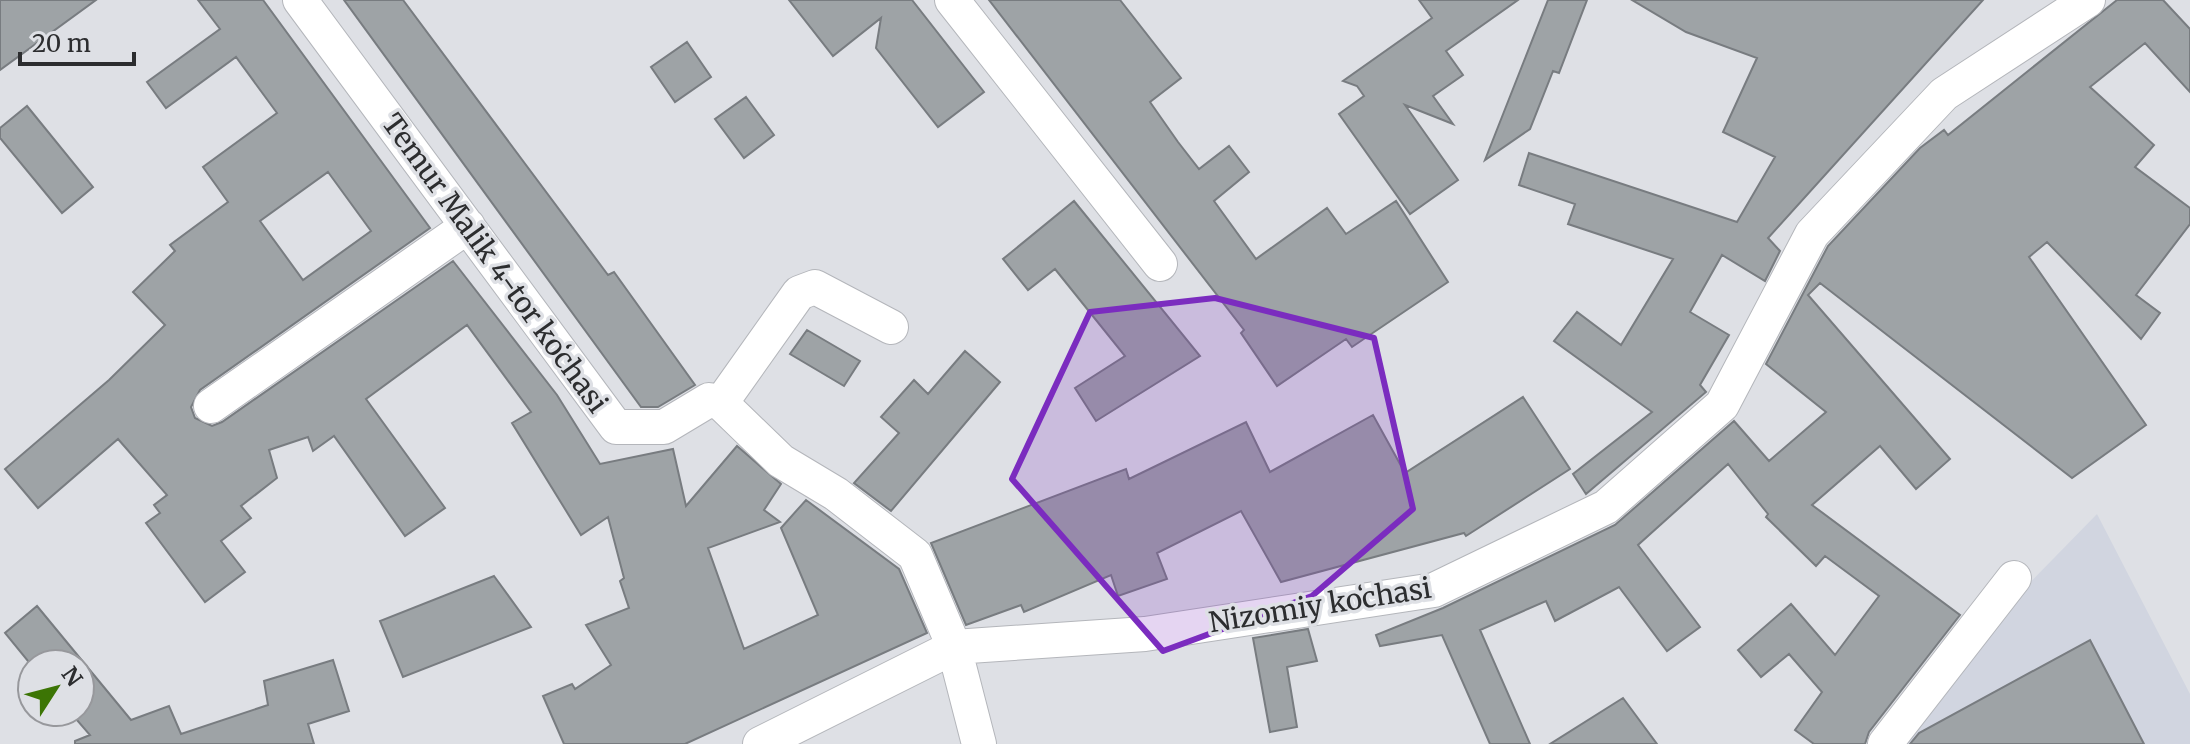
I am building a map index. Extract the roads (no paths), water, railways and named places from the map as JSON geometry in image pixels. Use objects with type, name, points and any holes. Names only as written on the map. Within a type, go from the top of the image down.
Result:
[{"type":"street","name":"Temur Malik 4-tor koʻchasi","points":[[300,0],[616,427],[664,427],[709,400],[721,403]]},
{"type":"street","points":[[952,0],[1160,264]]},
{"type":"street","name":"Nizomiy koʻchasi","points":[[760,744],[954,647],[1145,634],[1434,590],[1606,507],[1722,405],[1812,234],[1944,94],[2088,0]]},
{"type":"street","points":[[211,406],[468,226]]},
{"type":"street","points":[[891,327],[815,287],[799,293],[721,403],[781,461],[836,494],[915,555],[954,647],[979,744]]},
{"type":"street","points":[[1885,744],[2014,578]]}]
